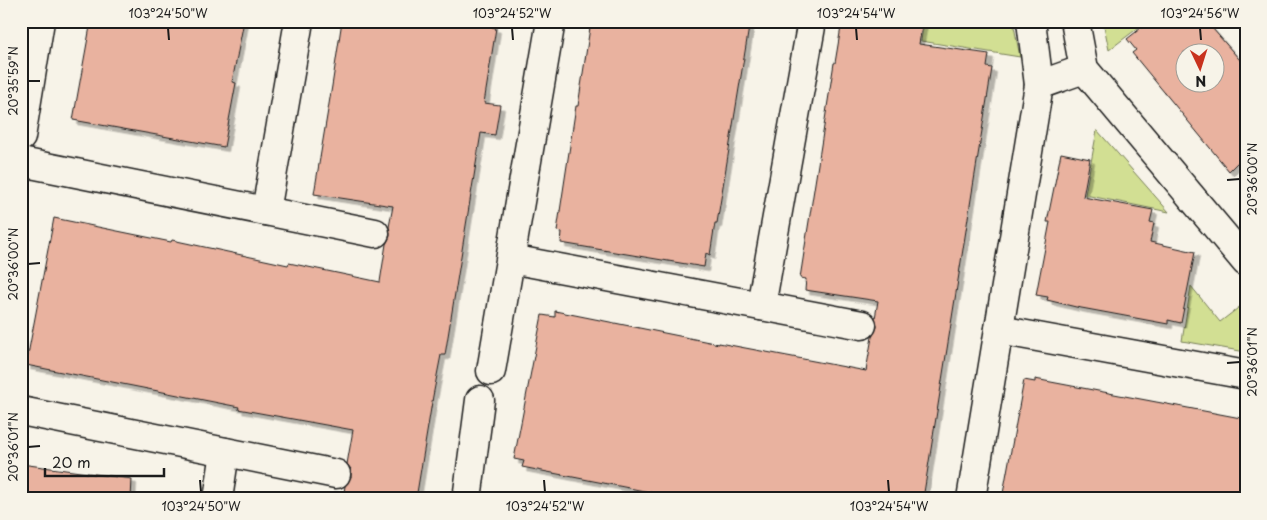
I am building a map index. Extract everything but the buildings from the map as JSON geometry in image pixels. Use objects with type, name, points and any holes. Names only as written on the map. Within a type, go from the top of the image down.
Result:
[{"type":"street","points":[[21,137],[40,21]]},
{"type":"street","points":[[266,211],[299,21]]},
{"type":"street","points":[[492,371],[551,21]]},
{"type":"street","points":[[761,306],[812,21]]},
{"type":"street","points":[[971,499],[1039,85],[1031,21]]},
{"type":"street","points":[[1075,21],[1084,69],[1246,262]]},
{"type":"street","points":[[1039,85],[1084,69]]},
{"type":"street","points":[[21,162],[375,233]]},
{"type":"street","points":[[511,259],[862,325]]},
{"type":"street","points":[[999,330],[1246,375]]},
{"type":"street","points":[[468,499],[480,400]]},
{"type":"street","points":[[21,411],[336,474]]},
{"type":"street","points":[[218,499],[225,452]]},
{"type":"green space","points":[[924,21],[1013,21],[1020,57],[921,41]]},
{"type":"green space","points":[[1103,21],[1147,21],[1109,50]]},
{"type":"green space","points":[[1097,130],[1169,212],[1085,195]]},
{"type":"green space","points":[[1191,286],[1220,322],[1242,305],[1246,309],[1246,352],[1182,341]]}]
